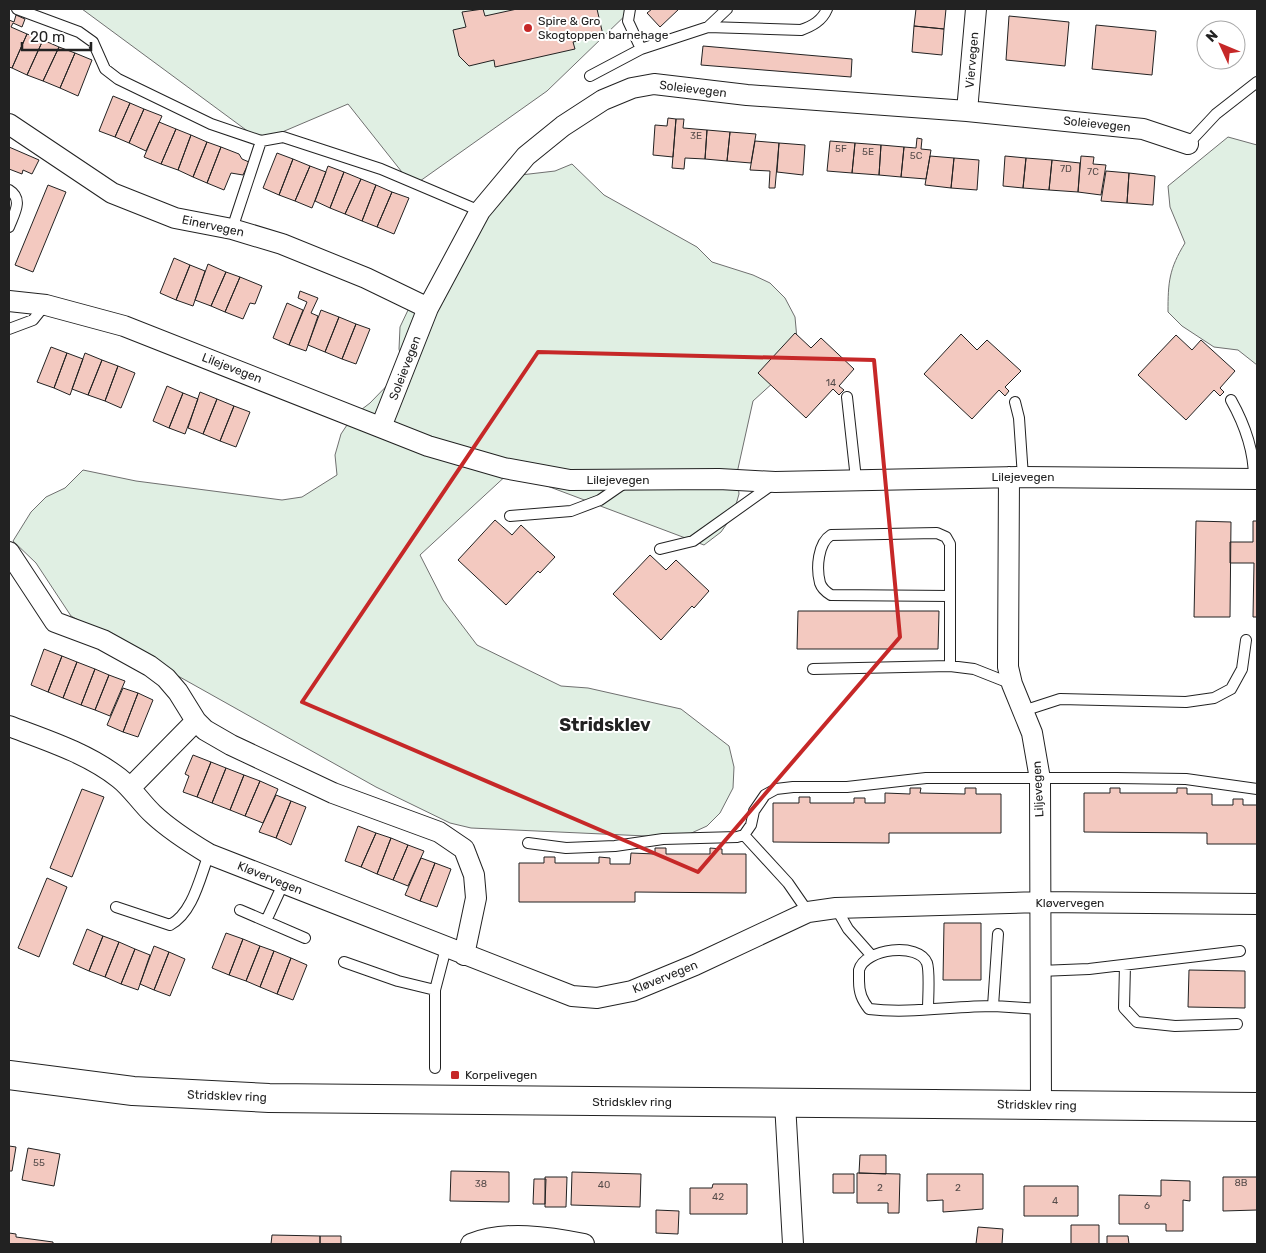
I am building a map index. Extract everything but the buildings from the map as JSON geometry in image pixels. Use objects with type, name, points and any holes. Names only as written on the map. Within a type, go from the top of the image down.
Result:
[{"type":"street","name":"Viervegen","points":[[967,111],[976,9]]},
{"type":"street","name":"Soleievegen","points":[[381,427],[428,308],[480,211],[526,156],[563,126],[603,100],[632,88],[654,84],[748,95],[967,111],[1143,129],[1188,144]]},
{"type":"street","name":"Einervegen","points":[[9,124],[112,193],[175,218],[232,229],[282,244],[366,278],[428,308]]},
{"type":"street","name":"Lilejevegen","points":[[9,301],[46,304],[124,326],[428,446],[504,468],[570,480],[719,479],[776,482],[1016,477],[1256,478]]},
{"type":"street","name":"Liljevegen","points":[[1016,477],[1008,667],[1012,684],[1032,733],[1040,779],[1041,1105]]},
{"type":"street","points":[[9,552],[55,622],[103,640],[150,666],[166,678],[178,692],[196,721],[205,730],[230,745],[333,794],[439,832],[464,849],[474,875],[476,898],[455,952]]},
{"type":"street","points":[[130,788],[196,721]]},
{"type":"street","name":"Kløvervegen","points":[[9,726],[92,761],[130,788],[152,814],[178,835],[209,854],[455,952],[572,996],[597,998],[632,991],[695,965],[808,912],[836,908],[1040,902],[1257,904]]},
{"type":"street","name":"Stridsklev ring","points":[[9,1075],[124,1090],[211,1096],[408,1100],[1257,1107]]},
{"type":"street","points":[[785,1103],[793,1244]]},
{"type":"street","points":[[472,1244],[502,1237],[538,1238],[584,1244]]},
{"type":"lane","points":[[17,9],[79,32],[93,42],[105,68],[118,79],[211,124],[261,142],[283,136],[381,169],[480,211]]},
{"type":"lane","points":[[630,9],[628,20],[641,49]]},
{"type":"lane","points":[[708,27],[726,9]]},
{"type":"lane","points":[[590,76],[641,49],[708,27],[801,30],[821,19],[827,9]]},
{"type":"lane","points":[[1188,144],[1216,114],[1257,82]]},
{"type":"lane","points":[[232,229],[261,142]]},
{"type":"lane","points":[[9,190],[16,196],[18,201],[9,227]]},
{"type":"lane","points":[[9,329],[33,320],[46,304]]},
{"type":"lane","points":[[847,398],[856,479]]},
{"type":"lane","points":[[1231,400],[1243,422],[1254,462],[1256,478]]},
{"type":"lane","points":[[1014,402],[1019,418],[1016,477]]},
{"type":"lane","points":[[510,516],[571,511],[600,500],[629,480]]},
{"type":"lane","points":[[660,550],[692,541],[776,482]]},
{"type":"lane","points":[[950,596],[830,595],[820,582],[820,548],[824,539],[831,534],[937,532],[946,537],[950,544],[950,596],[950,666]]},
{"type":"lane","points":[[1023,711],[1060,699],[1186,702],[1214,698],[1231,689],[1242,669],[1246,640]]},
{"type":"lane","points":[[813,669],[950,666],[974,669],[1012,684]]},
{"type":"lane","points":[[528,843],[566,848],[615,846],[663,839],[725,839],[744,835],[751,825],[760,800],[776,789],[847,787],[926,778],[1186,780],[1257,789]]},
{"type":"lane","points":[[744,835],[788,883],[808,912]]},
{"type":"lane","points":[[116,907],[170,925],[186,912],[209,854]]},
{"type":"lane","points":[[266,922],[283,884]]},
{"type":"lane","points":[[836,908],[848,929],[871,955]]},
{"type":"lane","points":[[240,910],[305,938]]},
{"type":"lane","points":[[993,1006],[998,934]]},
{"type":"lane","points":[[928,1009],[927,963],[920,954],[912,950],[877,952],[871,955],[859,969],[859,993],[869,1009],[928,1009],[993,1006],[1040,1009]]},
{"type":"lane","points":[[1040,971],[1090,969],[1240,951]]},
{"type":"lane","points":[[435,1068],[435,990],[455,952]]},
{"type":"lane","points":[[344,962],[398,981],[435,990]]},
{"type":"lane","points":[[1125,965],[1124,1008],[1137,1022],[1175,1026],[1238,1024]]},
{"type":"highlighted area","points":[[538,352],[874,360],[900,637],[698,872],[302,702]]},
{"type":"green space","points":[[82,9],[632,9],[547,91],[413,186],[348,104],[261,141]]},
{"type":"green space","points":[[1228,137],[1257,145],[1257,365],[1238,350],[1214,347],[1182,326],[1168,312],[1170,276],[1185,243],[1170,207],[1168,186]]},
{"type":"green space","points":[[572,164],[604,195],[697,247],[712,262],[753,275],[770,283],[785,298],[795,317],[797,339],[775,381],[753,401],[737,473],[739,494],[733,515],[721,532],[704,545],[510,472],[420,555],[443,600],[477,645],[561,686],[588,688],[681,709],[729,746],[734,767],[733,788],[720,813],[707,826],[687,835],[668,837],[471,828],[450,823],[376,787],[71,616],[36,563],[13,541],[31,512],[46,497],[65,488],[83,470],[136,481],[282,500],[302,497],[337,475],[335,455],[341,434],[353,416],[370,403],[404,368],[399,349],[400,327],[409,308],[429,289],[512,176],[555,171]]},
{"type":"place","name":"Spire & Gro Skogtoppen barnehage","points":[[528,28]]},
{"type":"place","name":"Korpelivegen","points":[[455,1075]]},
{"type":"district","name":"Stridsklev","points":[[605,725]]}]
